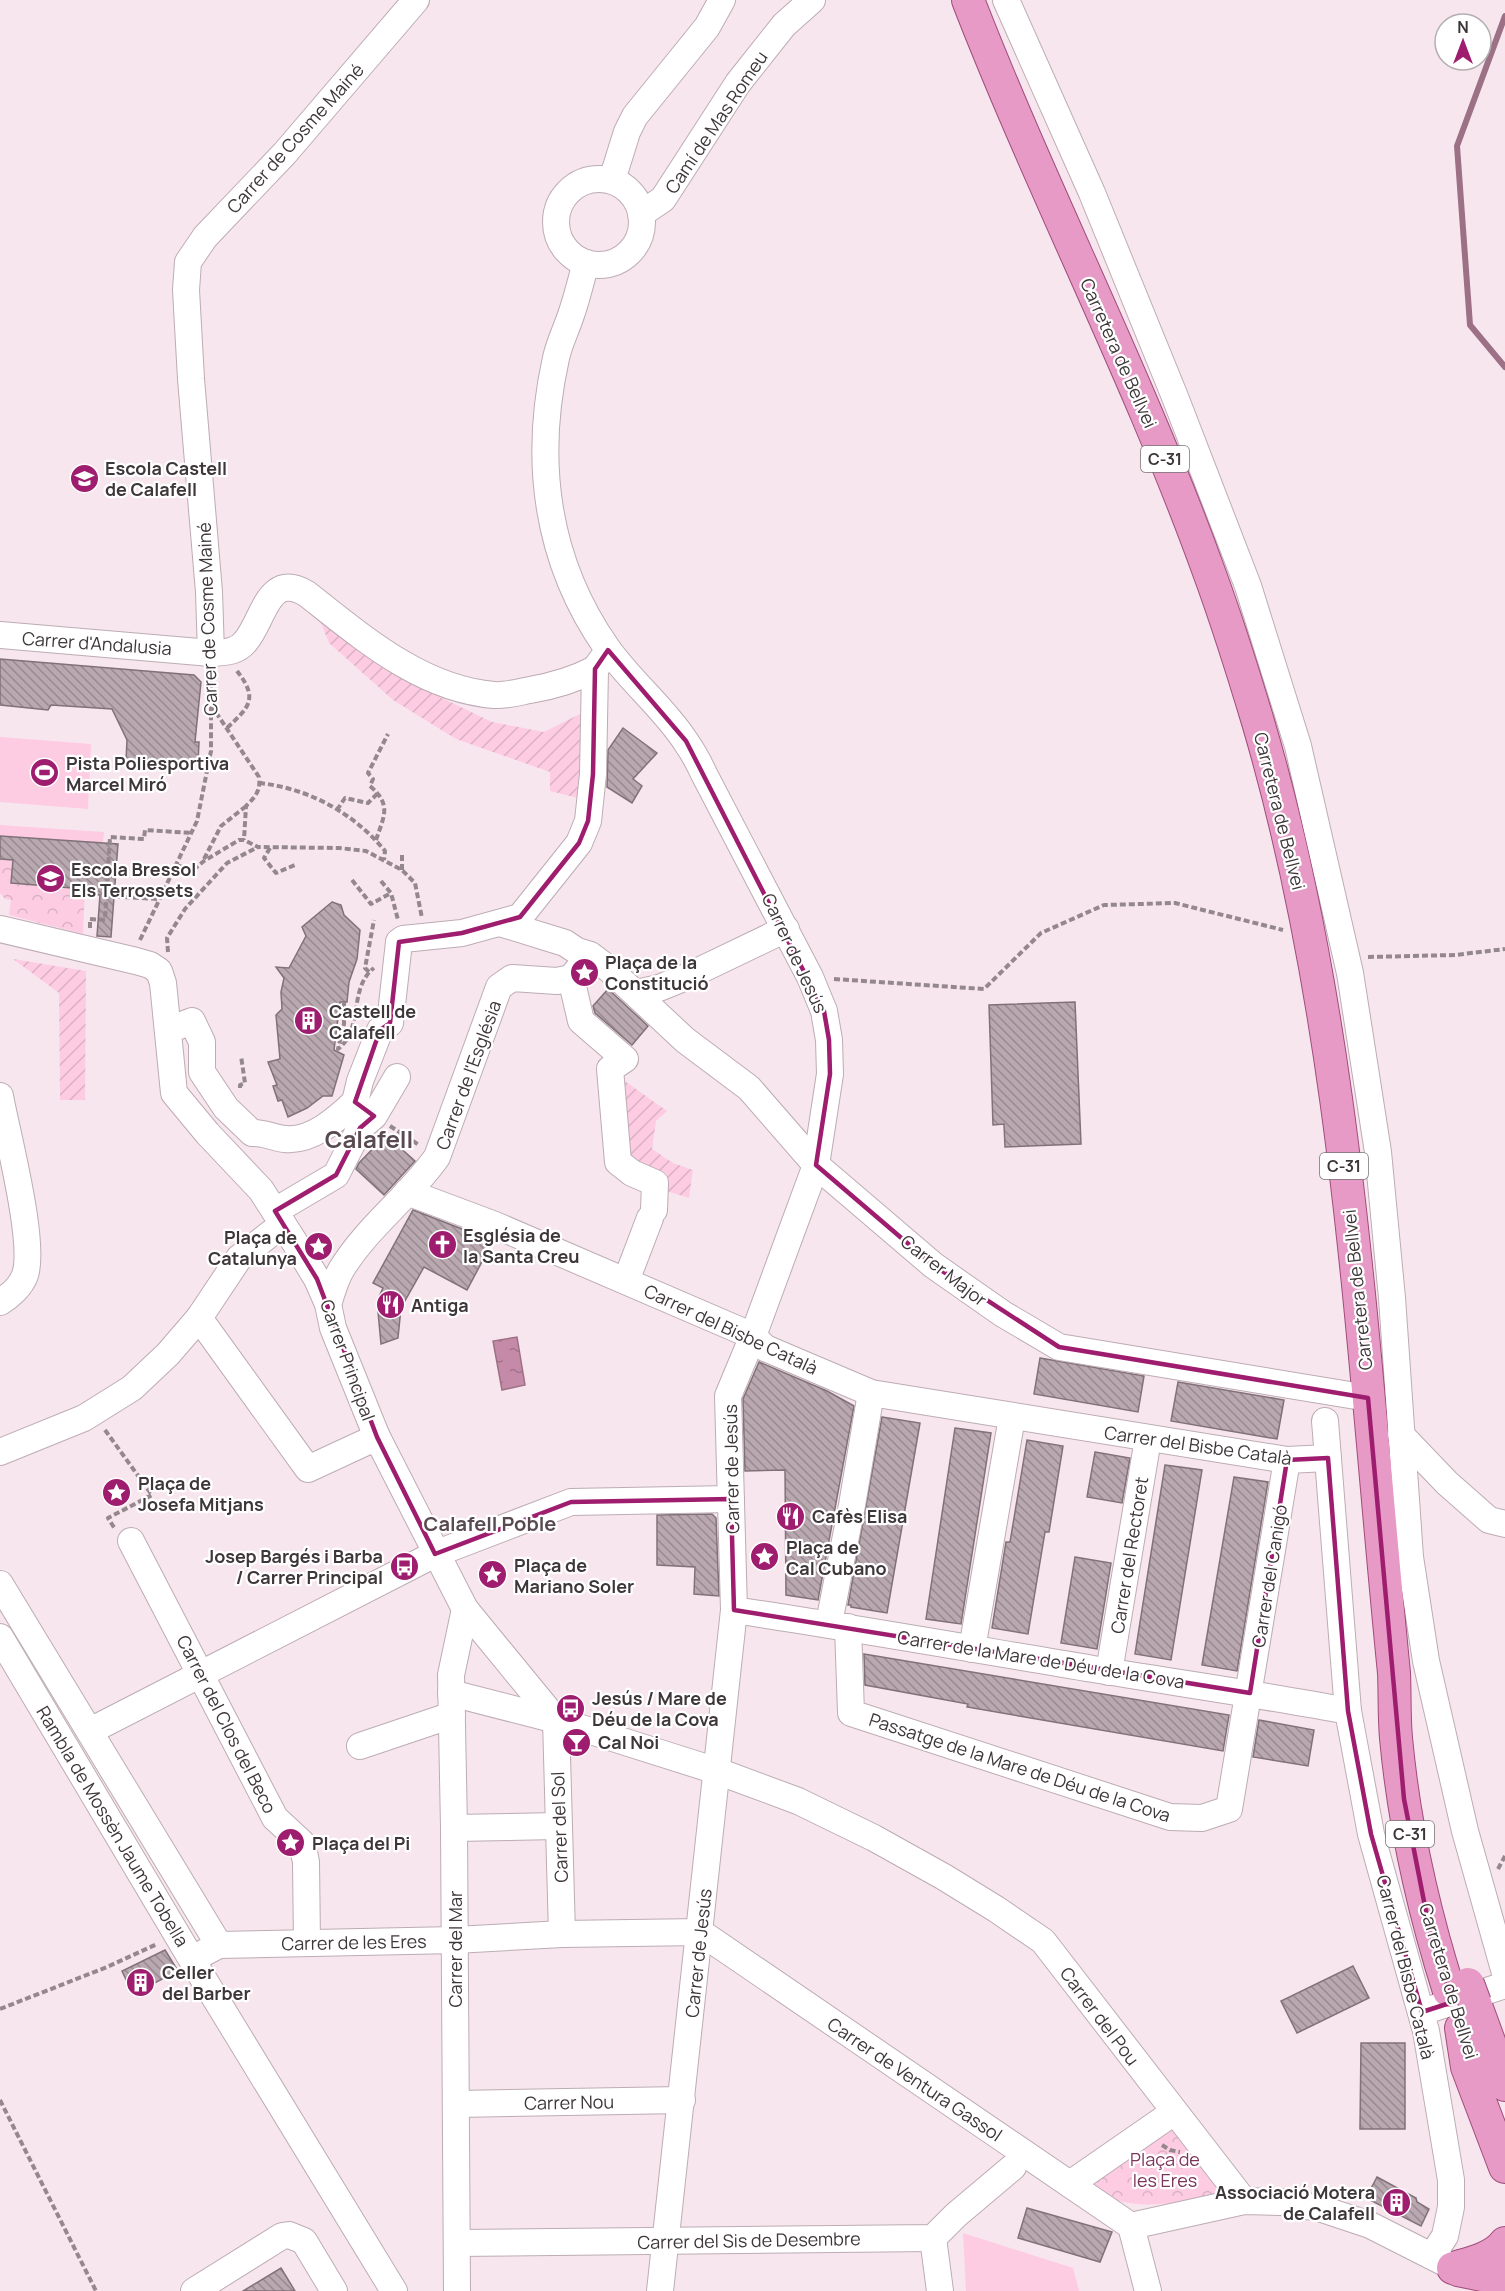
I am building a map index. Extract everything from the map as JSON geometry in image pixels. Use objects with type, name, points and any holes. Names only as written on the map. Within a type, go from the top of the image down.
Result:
[{"type":"main road","name":"Carretera de Bellvei","points":[[968,0],[1001,85],[1158,443],[1210,573],[1258,722],[1281,809],[1310,936],[1333,1076],[1368,1398],[1394,1673],[1396,1736],[1404,1799],[1430,1932],[1505,2085]]},
{"type":"main road","name":"Carretera de Bellvei","points":[[1394,1673],[1417,1798],[1440,1890],[1462,2001],[1505,2141]]},
{"type":"main road","points":[[1462,2001],[1505,2112]]},
{"type":"main road","points":[[1462,2001],[1467,2067],[1505,2168]]},
{"type":"main road","points":[[1448,2264],[1478,2261],[1501,2249],[1505,2243]]},
{"type":"main road","points":[[1448,2264],[1487,2276],[1505,2277]]},
{"type":"main road","points":[[1448,2264],[1486,2291]]},
{"type":"street","name":"Carrer de Cosme Mainé","points":[[211,652],[208,582],[191,380],[186,290],[188,262],[205,237],[285,153],[416,0]]},
{"type":"street","points":[[612,180],[634,116],[707,27],[722,0]]},
{"type":"street","name":"Camí de Mas Romeu","points":[[641,214],[663,199],[738,83],[784,25],[812,0]]},
{"type":"street","points":[[1006,0],[1092,193],[1248,586],[1298,746],[1347,957],[1378,1152],[1392,1298],[1410,1557],[1426,1661],[1465,1831],[1505,1973]]},
{"type":"street","points":[[599,178],[612,180],[630,191],[640,206],[641,214],[643,222],[640,238],[630,253],[614,263],[599,266],[586,263],[568,253],[559,241],[555,222],[558,206],[568,191],[580,182],[599,178]]},
{"type":"street","name":"Carrer de Jesús","points":[[586,263],[572,314],[557,355],[549,394],[544,441],[548,501],[554,534],[565,568],[602,659],[686,741],[810,977],[824,1011],[829,1040],[830,1074],[816,1165],[753,1336],[728,1396],[734,1610],[660,2291]]},
{"type":"street","name":"Carrer d'Andalusia","points":[[0,635],[230,652],[245,643],[270,597],[281,589],[290,587],[298,588],[307,594],[401,664],[453,687],[495,696],[542,688],[576,679],[602,659]]},
{"type":"street","points":[[0,1452],[92,1413],[132,1388],[168,1354],[199,1318],[239,1258],[279,1218],[336,1174],[360,1128],[364,1109],[360,1081],[380,1030],[390,1023],[398,948],[415,938],[462,933],[520,917],[579,843],[588,821],[602,659]]},
{"type":"street","points":[[500,923],[565,943],[600,962],[574,990],[581,1021],[625,1059],[610,1069],[618,1162],[632,1173],[655,1183],[652,1214],[626,1281]]},
{"type":"street","name":"Carrer Principal","points":[[0,929],[150,965],[159,971],[166,997],[174,1093],[208,1134],[261,1190],[317,1279],[328,1304],[333,1328],[377,1437],[435,1554],[465,1609],[556,1720]]},
{"type":"street","points":[[637,993],[659,988],[686,977],[786,929]]},
{"type":"street","name":"Carrer Major","points":[[600,962],[637,993],[685,1040],[749,1088],[816,1165],[933,1265],[1002,1314],[1059,1347],[1368,1398]]},
{"type":"street","name":"Carrer de l'Església","points":[[328,1304],[340,1271],[363,1239],[437,1157],[499,987],[512,978],[557,981],[574,990]]},
{"type":"street","points":[[169,1030],[192,1021],[202,1042],[202,1072],[226,1108],[252,1133],[260,1132],[281,1139],[293,1140],[364,1109],[397,1077]]},
{"type":"street","points":[[0,1096],[20,1200],[28,1259],[24,1276],[17,1287],[8,1298],[0,1302]]},
{"type":"street","name":"Carrer del Bisbe Català","points":[[407,1192],[495,1225],[753,1336],[765,1347],[871,1393],[1287,1460],[1328,1458],[1348,1711],[1371,1834],[1422,2012],[1451,2180],[1451,2207],[1445,2236],[1448,2264]]},
{"type":"street","points":[[199,1318],[308,1469],[377,1437]]},
{"type":"street","points":[[839,1625],[852,1505],[871,1393]]},
{"type":"street","points":[[972,1649],[1012,1417]]},
{"type":"street","points":[[1325,1421],[1328,1458]]},
{"type":"street","points":[[1401,1435],[1447,1483],[1480,1513],[1489,1520],[1505,1524]]},
{"type":"street","name":"Carrer del Rectoret","points":[[1109,1672],[1148,1438]]},
{"type":"street","name":"Carrer del Canigó","points":[[1250,1693],[1287,1460]]},
{"type":"street","points":[[90,1731],[435,1554],[571,1502],[731,1499]]},
{"type":"street","name":"Carrer del Clos del Beco","points":[[122,1534],[201,1674],[275,1818],[302,1843],[306,1862],[307,1943]]},
{"type":"street","name":"Rambla de Mossèn Jaume Tobella","points":[[0,1584],[219,1945]]},
{"type":"street","name":"Carrer del Mar","points":[[457,2291],[451,1675],[465,1609]]},
{"type":"street","name":"Carrer de la Mare de Déu de la Cova","points":[[734,1610],[839,1625],[1348,1711]]},
{"type":"street","name":"Passatge de la Mare de Déu de la Cova","points":[[839,1625],[851,1713],[1170,1817],[1202,1818],[1229,1809],[1250,1693]]},
{"type":"street","name":"Rambla de Mossèn Jaume Tobella","points":[[0,1637],[394,2291]]},
{"type":"street","points":[[360,1746],[452,1704]]},
{"type":"street","name":"Carrer del Pou","points":[[452,1704],[556,1720],[717,1771],[798,1801],[874,1838],[944,1877],[1043,1941],[1244,2201]]},
{"type":"street","name":"Carrer del Sol","points":[[556,1720],[562,1934]]},
{"type":"street","points":[[454,1828],[558,1826]]},
{"type":"street","name":"Carrer de les Eres","points":[[192,1959],[219,1945],[700,1932]]},
{"type":"street","name":"Carrer de Ventura Gassol","points":[[700,1932],[1131,2226]]},
{"type":"street","points":[[1422,2012],[1505,1985]]},
{"type":"street","name":"Carrer Nou","points":[[456,2104],[682,2100]]},
{"type":"street","points":[[1070,2184],[1174,2112]]},
{"type":"street","points":[[940,2291],[933,2238],[1013,2167]]},
{"type":"street","points":[[1148,2291],[1131,2226],[1244,2201],[1281,2202],[1319,2208],[1370,2226],[1448,2264]]},
{"type":"street","points":[[194,2291],[282,2236],[289,2235],[304,2241],[334,2291]]},
{"type":"street","name":"Carrer del Sis de Desembre","points":[[457,2248],[666,2241],[933,2238]]},
{"type":"path","name":"Carrer de Cosme Mainé","points":[[140,950],[140,940],[158,899],[197,821],[211,751],[211,652]]},
{"type":"path","points":[[227,728],[246,710],[250,702],[246,682],[237,671]]},
{"type":"path","points":[[204,861],[221,826],[256,796],[260,783],[257,772],[211,704]]},
{"type":"path","points":[[376,840],[385,813],[382,797],[370,786],[373,779],[368,773],[388,734]]},
{"type":"path","points":[[260,783],[299,790],[338,810],[364,828],[376,840],[385,851],[384,860]]},
{"type":"path","points":[[338,810],[345,798],[368,803],[378,793]]},
{"type":"path","points":[[244,840],[246,806]]},
{"type":"path","points":[[90,924],[90,919],[105,920],[110,837],[144,839],[145,830],[192,833]]},
{"type":"path","points":[[177,865],[189,871],[235,841],[244,840],[258,847],[366,851],[402,870],[415,883],[415,938]]},
{"type":"path","points":[[168,954],[167,938],[185,909],[227,863],[258,847]]},
{"type":"path","points":[[270,848],[264,858],[276,873],[295,865]]},
{"type":"path","points":[[402,855],[402,870]]},
{"type":"path","points":[[352,880],[371,904],[391,893]]},
{"type":"path","points":[[381,881],[391,893],[396,912]]},
{"type":"path","points":[[106,896],[158,899]]},
{"type":"path","points":[[810,977],[984,989],[1041,933],[1104,905],[1175,903],[1253,924],[1310,936]]},
{"type":"path","points":[[369,972],[365,968],[375,920]]},
{"type":"path","points":[[1347,957],[1404,957],[1505,949]]},
{"type":"path","points":[[344,1002],[344,1024],[338,1049],[349,1035],[354,1023],[361,985],[369,972],[375,968],[396,964]]},
{"type":"path","points":[[241,1093],[240,1085],[245,1083],[242,1056]]},
{"type":"path","points":[[364,1109],[437,1157]]},
{"type":"path","points":[[92,1413],[152,1495],[108,1518],[122,1534]]},
{"type":"path","points":[[0,2009],[107,1967],[177,1934]]},
{"type":"path","points":[[0,2100],[96,2291]]},
{"type":"path","points":[[1158,2140],[1170,2150],[1190,2152]]},
{"type":"highlighted area","points":[[608,650],[686,741],[824,1011],[829,1040],[830,1074],[816,1165],[933,1265],[1059,1347],[1368,1398],[1404,1799],[1430,1932],[1453,2002],[1422,2012],[1371,1834],[1348,1711],[1328,1458],[1287,1460],[1250,1693],[734,1610],[731,1499],[571,1502],[435,1554],[377,1437],[317,1279],[275,1211],[336,1175],[360,1128],[374,1116],[355,1102],[380,1030],[390,1023],[399,942],[462,933],[520,917],[579,843],[588,821],[593,774],[595,669]]},
{"type":"green space","points":[[319,618],[360,651],[444,699],[492,722],[544,732],[582,713],[582,799],[550,791],[550,772],[456,739],[393,700],[329,643]]},
{"type":"green space","name":"Pista Poliesportiva Marcel Miró","points":[[0,737],[91,744],[88,809],[0,802]]},
{"type":"green space","points":[[0,825],[104,832],[103,843],[0,836]]},
{"type":"green space","points":[[0,859],[13,860],[11,884],[85,889],[83,934],[9,915],[11,900],[5,899],[0,893]]},
{"type":"green space","points":[[13,959],[86,971],[85,1100],[60,1100],[59,993]]},
{"type":"green space","points":[[622,1079],[667,1111],[656,1121],[652,1149],[673,1163],[693,1170],[689,1198],[666,1191],[626,1152]]},
{"type":"green space","name":"Plaça de les Eres","points":[[1173,2128],[1223,2193],[1168,2204],[1140,2204],[1112,2199],[1092,2186],[1092,2182],[1161,2130]]},
{"type":"green space","points":[[963,2233],[1073,2268],[1079,2291],[966,2291]]},
{"type":"water","points":[[517,1337],[525,1385],[502,1390],[493,1341]]},
{"type":"building","points":[[0,659],[194,675],[201,682],[195,742],[199,742],[198,763],[126,761],[127,740],[112,709],[51,705],[48,710],[0,705]]},
{"type":"building","points":[[623,728],[657,753],[633,779],[642,786],[632,803],[607,787],[608,750]]},
{"type":"building","points":[[0,836],[118,844],[111,937],[97,936],[100,895],[85,893],[85,889],[11,883],[13,860],[0,859]]},
{"type":"building","name":"Castell de Calafell","points":[[332,902],[341,905],[344,915],[360,930],[357,959],[349,982],[347,1002],[340,1002],[334,1050],[344,1055],[332,1096],[323,1096],[307,1108],[288,1117],[282,1100],[278,1101],[273,1086],[277,1085],[268,1062],[280,1059],[276,1015],[282,1009],[281,992],[284,978],[276,967],[289,968],[306,936],[302,927]]},
{"type":"building","points":[[608,989],[648,1026],[632,1045],[595,1013],[593,1006]]},
{"type":"building","points":[[1075,1002],[1081,1144],[1005,1147],[1004,1124],[993,1125],[989,1005]]},
{"type":"building","points":[[386,1135],[415,1161],[384,1195],[356,1169]]},
{"type":"building","name":"Església de la Santa Creu","points":[[413,1210],[493,1241],[467,1290],[424,1267],[401,1308],[398,1338],[381,1344],[377,1301],[383,1288],[373,1283]]},
{"type":"building","points":[[1040,1358],[1144,1376],[1138,1412],[1034,1394]]},
{"type":"building","points":[[759,1362],[827,1391],[854,1406],[818,1600],[786,1595],[785,1470],[745,1471],[743,1399]]},
{"type":"building","points":[[1178,1382],[1284,1400],[1277,1439],[1171,1421]]},
{"type":"building","points":[[882,1417],[920,1423],[887,1613],[848,1605]]},
{"type":"building","points":[[955,1428],[991,1433],[961,1624],[926,1619]]},
{"type":"building","points":[[1027,1440],[1063,1446],[1049,1532],[1045,1532],[1028,1634],[992,1628],[1006,1542],[1010,1542]]},
{"type":"building","points":[[1095,1452],[1130,1458],[1122,1503],[1087,1497]]},
{"type":"building","points":[[1165,1465],[1202,1470],[1171,1660],[1135,1654]]},
{"type":"building","points":[[1234,1477],[1268,1482],[1237,1671],[1202,1665]]},
{"type":"building","points":[[712,1514],[716,1518],[719,1596],[694,1594],[695,1567],[657,1565],[657,1515]]},
{"type":"building","points":[[1075,1557],[1111,1563],[1097,1649],[1061,1643]]},
{"type":"building","points":[[864,1654],[1229,1715],[1223,1751],[967,1707],[968,1704],[865,1685]]},
{"type":"building","points":[[1259,1720],[1314,1730],[1308,1766],[1253,1757]]},
{"type":"building","name":"Celler del Barber","points":[[165,1950],[178,1971],[133,1994],[122,1971]]},
{"type":"building","points":[[1353,1966],[1369,1998],[1297,2033],[1281,2001]]},
{"type":"building","points":[[1361,2043],[1405,2043],[1405,2129],[1360,2129]]},
{"type":"building","name":"Associació Motera de Calafell","points":[[1377,2177],[1416,2198],[1417,2202],[1429,2209],[1421,2226],[1366,2198]]},
{"type":"building","points":[[1027,2208],[1112,2232],[1100,2262],[1018,2238]]},
{"type":"building","points":[[281,2268],[295,2291],[243,2291]]},
{"type":"waterway","points":[[1505,16],[1457,146],[1470,325],[1505,367]]},
{"type":"place","name":"Escola Castell de Calafell","points":[[84,478]]},
{"type":"place","name":"Pista Poliesportiva Marcel Miró","points":[[45,773]]},
{"type":"place","name":"Escola Bressol Els Terrossets","points":[[50,879]]},
{"type":"place","name":"Plaça de la Constitució","points":[[584,972]]},
{"type":"place","name":"Castell de Calafell","points":[[308,1021]]},
{"type":"place","name":"Església de la Santa Creu","points":[[442,1245]]},
{"type":"place","name":"Plaça de Catalunya","points":[[318,1247]]},
{"type":"place","name":"Antiga","points":[[390,1305]]},
{"type":"place","name":"Plaça de Josefa Mitjans","points":[[117,1493]]},
{"type":"place","name":"Cafès Elisa","points":[[791,1516]]},
{"type":"place","name":"Plaça de Cal Cubano","points":[[765,1557]]},
{"type":"place","name":"Josep Bargés i Barba / Carrer Principal","points":[[404,1566]]},
{"type":"place","name":"Plaça de Mariano Soler","points":[[493,1575]]},
{"type":"place","name":"Jesús / Mare de Déu de la Cova","points":[[571,1708]]},
{"type":"place","name":"Cal Noi","points":[[577,1742]]},
{"type":"place","name":"Plaça del Pi","points":[[291,1843]]},
{"type":"place","name":"Celler del Barber","points":[[141,1982]]},
{"type":"place","name":"Associació Motera de Calafell","points":[[1396,2202]]},
{"type":"district","name":"Calafell","points":[[369,1138]]},
{"type":"district","name":"Calafell Poble","points":[[490,1523]]}]
